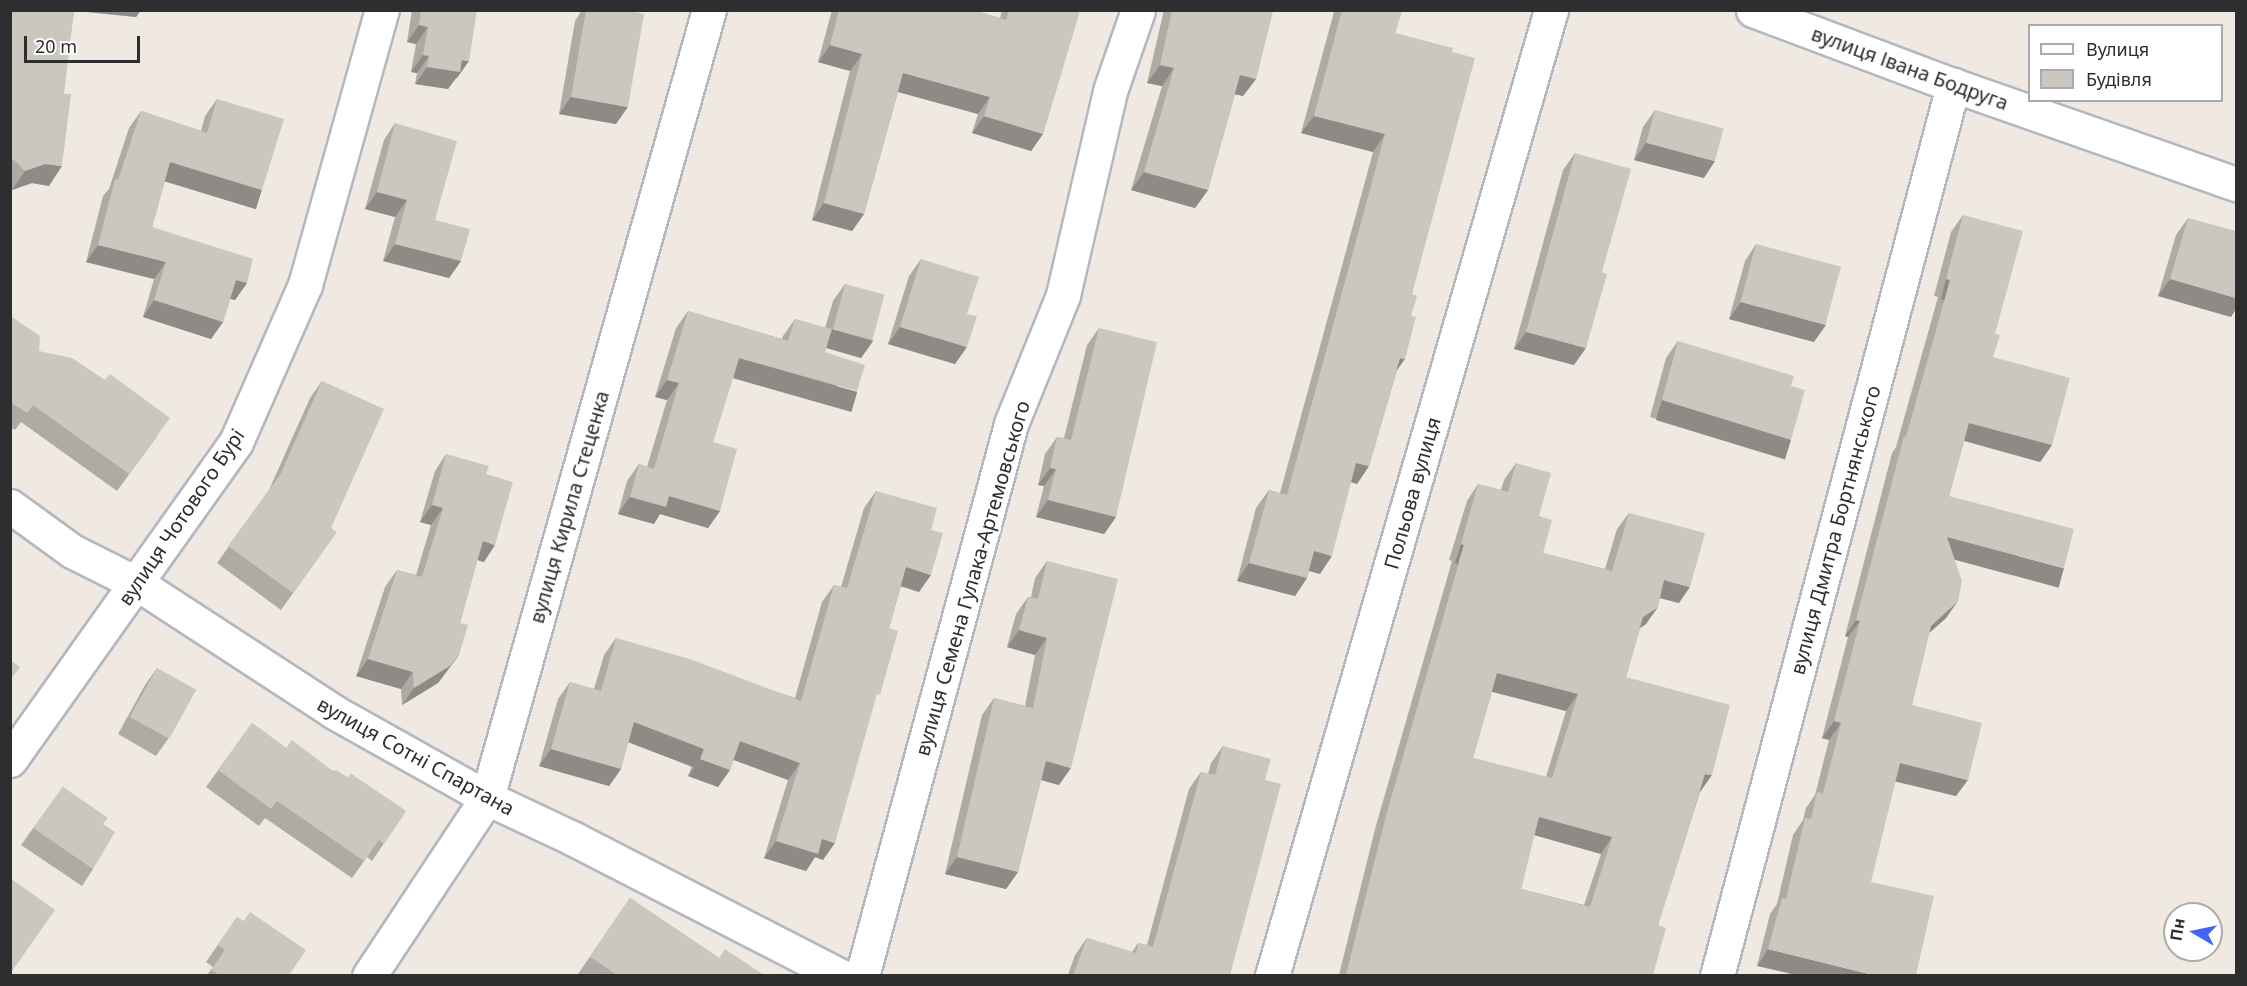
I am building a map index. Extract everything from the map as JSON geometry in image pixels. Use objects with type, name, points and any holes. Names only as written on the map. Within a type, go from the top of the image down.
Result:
[{"type":"street","name":"вулиця Чотового Бурі","points":[[10,760],[138,584],[236,442],[305,285],[382,10]]},
{"type":"street","name":"вулиця Кирила Стеценка","points":[[369,975],[487,798],[709,10]]},
{"type":"street","name":"вулиця Семена Гулака-Артемовського","points":[[862,975],[1011,424],[1063,295],[1110,91],[1138,10]]},
{"type":"street","name":"Польова вулиця","points":[[1272,975],[1551,10]]},
{"type":"street","name":"вулиця Івана Бодруга","points":[[1753,10],[1953,85],[2236,184]]},
{"type":"street","name":"вулиця Дмитра Бортнянського","points":[[1717,975],[1953,85]]},
{"type":"street","name":"вулиця Сотні Спартана","points":[[10,506],[72,551],[138,584],[334,712],[487,798],[574,839],[840,975]]},
{"type":"building","points":[[10,10],[74,10],[64,94],[71,94],[62,166],[45,164],[25,171],[14,160],[10,160]]},
{"type":"building","points":[[421,10],[477,10],[469,61],[462,60],[460,72],[427,67],[429,56],[423,55],[428,27],[419,25]]},
{"type":"building","points":[[586,10],[625,10],[644,14],[628,107],[571,97]]},
{"type":"building","points":[[839,10],[972,10],[1006,20],[1009,10],[1080,10],[1043,134],[984,116],[990,97],[903,73],[864,214],[824,203],[862,54],[830,45]]},
{"type":"building","points":[[1172,10],[1273,10],[1256,79],[1240,75],[1208,190],[1144,172],[1174,68],[1160,65]]},
{"type":"building","points":[[1342,10],[1402,10],[1395,33],[1453,48],[1452,52],[1475,58],[1412,294],[1417,296],[1411,316],[1416,317],[1405,359],[1400,358],[1369,466],[1356,463],[1332,556],[1314,551],[1307,578],[1249,563],[1269,490],[1287,495],[1385,134],[1314,116]]},
{"type":"building","points":[[217,99],[284,119],[262,190],[170,162],[152,227],[253,259],[247,283],[236,280],[223,322],[154,300],[166,262],[98,245],[115,179],[118,180],[141,111],[207,133]]},
{"type":"building","points":[[1655,110],[1724,128],[1715,161],[1646,143]]},
{"type":"building","points":[[395,123],[457,141],[435,220],[470,229],[461,261],[395,244],[407,200],[377,192]]},
{"type":"building","points":[[1575,153],[1631,169],[1602,272],[1607,274],[1586,348],[1526,332]]},
{"type":"building","points":[[1963,215],[2023,231],[1995,334],[2000,335],[1993,357],[2070,378],[2052,445],[1969,423],[1949,496],[2074,529],[2064,568],[1947,537],[1962,581],[1958,601],[1931,626],[1912,705],[1982,723],[1968,780],[1900,763],[1871,882],[1934,896],[1916,975],[1873,975],[1768,949],[1782,898],[1786,899],[1805,818],[1811,819],[1817,792],[1823,793],[1841,723],[1834,721],[1860,621],[1856,620],[1904,436],[1906,437],[1950,280],[1946,279]]},
{"type":"building","points":[[2188,218],[2236,231],[2236,298],[2170,279]]},
{"type":"building","points":[[1756,244],[1841,267],[1825,325],[1740,302]]},
{"type":"building","points":[[921,259],[979,277],[967,314],[977,316],[967,347],[900,327]]},
{"type":"building","points":[[845,284],[885,295],[872,340],[833,329]]},
{"type":"building","points":[[688,311],[788,341],[795,319],[832,329],[825,352],[865,365],[857,391],[739,358],[713,442],[737,449],[720,511],[669,496],[666,507],[630,497],[639,464],[654,469],[679,383],[667,380]]},
{"type":"building","points":[[12,317],[40,336],[39,351],[72,358],[105,380],[110,374],[170,418],[129,474],[33,405],[27,413],[10,402],[10,320]]},
{"type":"building","points":[[1099,328],[1157,342],[1116,517],[1048,500],[1056,469],[1050,468],[1057,437],[1071,440]]},
{"type":"building","points":[[1678,341],[1794,376],[1791,386],[1805,390],[1791,440],[1662,400]]},
{"type":"building","points":[[322,381],[384,409],[331,528],[337,532],[293,593],[228,546],[280,475]]},
{"type":"building","points":[[446,454],[489,466],[486,474],[513,482],[495,545],[483,541],[460,623],[468,625],[459,655],[450,666],[414,688],[413,672],[368,659],[397,570],[422,577],[443,508],[432,505]]},
{"type":"building","points":[[1516,463],[1551,473],[1539,516],[1552,520],[1543,553],[1612,571],[1629,513],[1705,533],[1690,587],[1664,580],[1658,607],[1643,617],[1626,677],[1730,705],[1712,775],[1705,774],[1658,925],[1666,928],[1653,975],[1346,975],[1387,812],[1464,545],[1461,544],[1478,484],[1508,492]],"holes":[[[1497,673],[1578,694],[1552,778],[1473,758]],[[1539,817],[1612,837],[1590,907],[1521,889]]]},
{"type":"building","points":[[876,491],[937,508],[931,530],[943,533],[931,575],[906,567],[889,628],[898,631],[880,695],[877,694],[835,843],[822,839],[818,854],[776,841],[800,763],[740,741],[730,770],[700,759],[704,749],[634,722],[621,769],[551,749],[570,682],[601,691],[616,638],[690,659],[801,701],[834,585],[847,588]]},
{"type":"building","points":[[1047,561],[1118,579],[1071,768],[1046,761],[1018,872],[957,857],[994,698],[1033,708],[1047,638],[1019,630],[1028,597],[1038,599]]},
{"type":"building","points":[[10,660],[20,667],[10,680]]},
{"type":"building","points":[[157,668],[196,690],[169,739],[130,717]]},
{"type":"building","points":[[252,723],[286,748],[292,740],[334,772],[336,770],[349,778],[351,774],[406,811],[384,844],[379,840],[364,861],[277,801],[271,809],[218,770]]},
{"type":"building","points":[[1223,746],[1271,759],[1265,780],[1281,784],[1230,975],[1073,975],[1087,938],[1136,953],[1138,943],[1153,947],[1201,772],[1215,775]]},
{"type":"building","points":[[63,787],[108,818],[103,824],[115,832],[93,869],[33,828]]},
{"type":"building","points":[[10,878],[55,910],[10,974]]},
{"type":"building","points":[[630,898],[719,958],[725,949],[764,975],[617,975],[590,957]]},
{"type":"building","points":[[250,912],[306,950],[289,975],[220,975],[211,970],[225,950],[218,945],[237,917],[244,921]]}]
